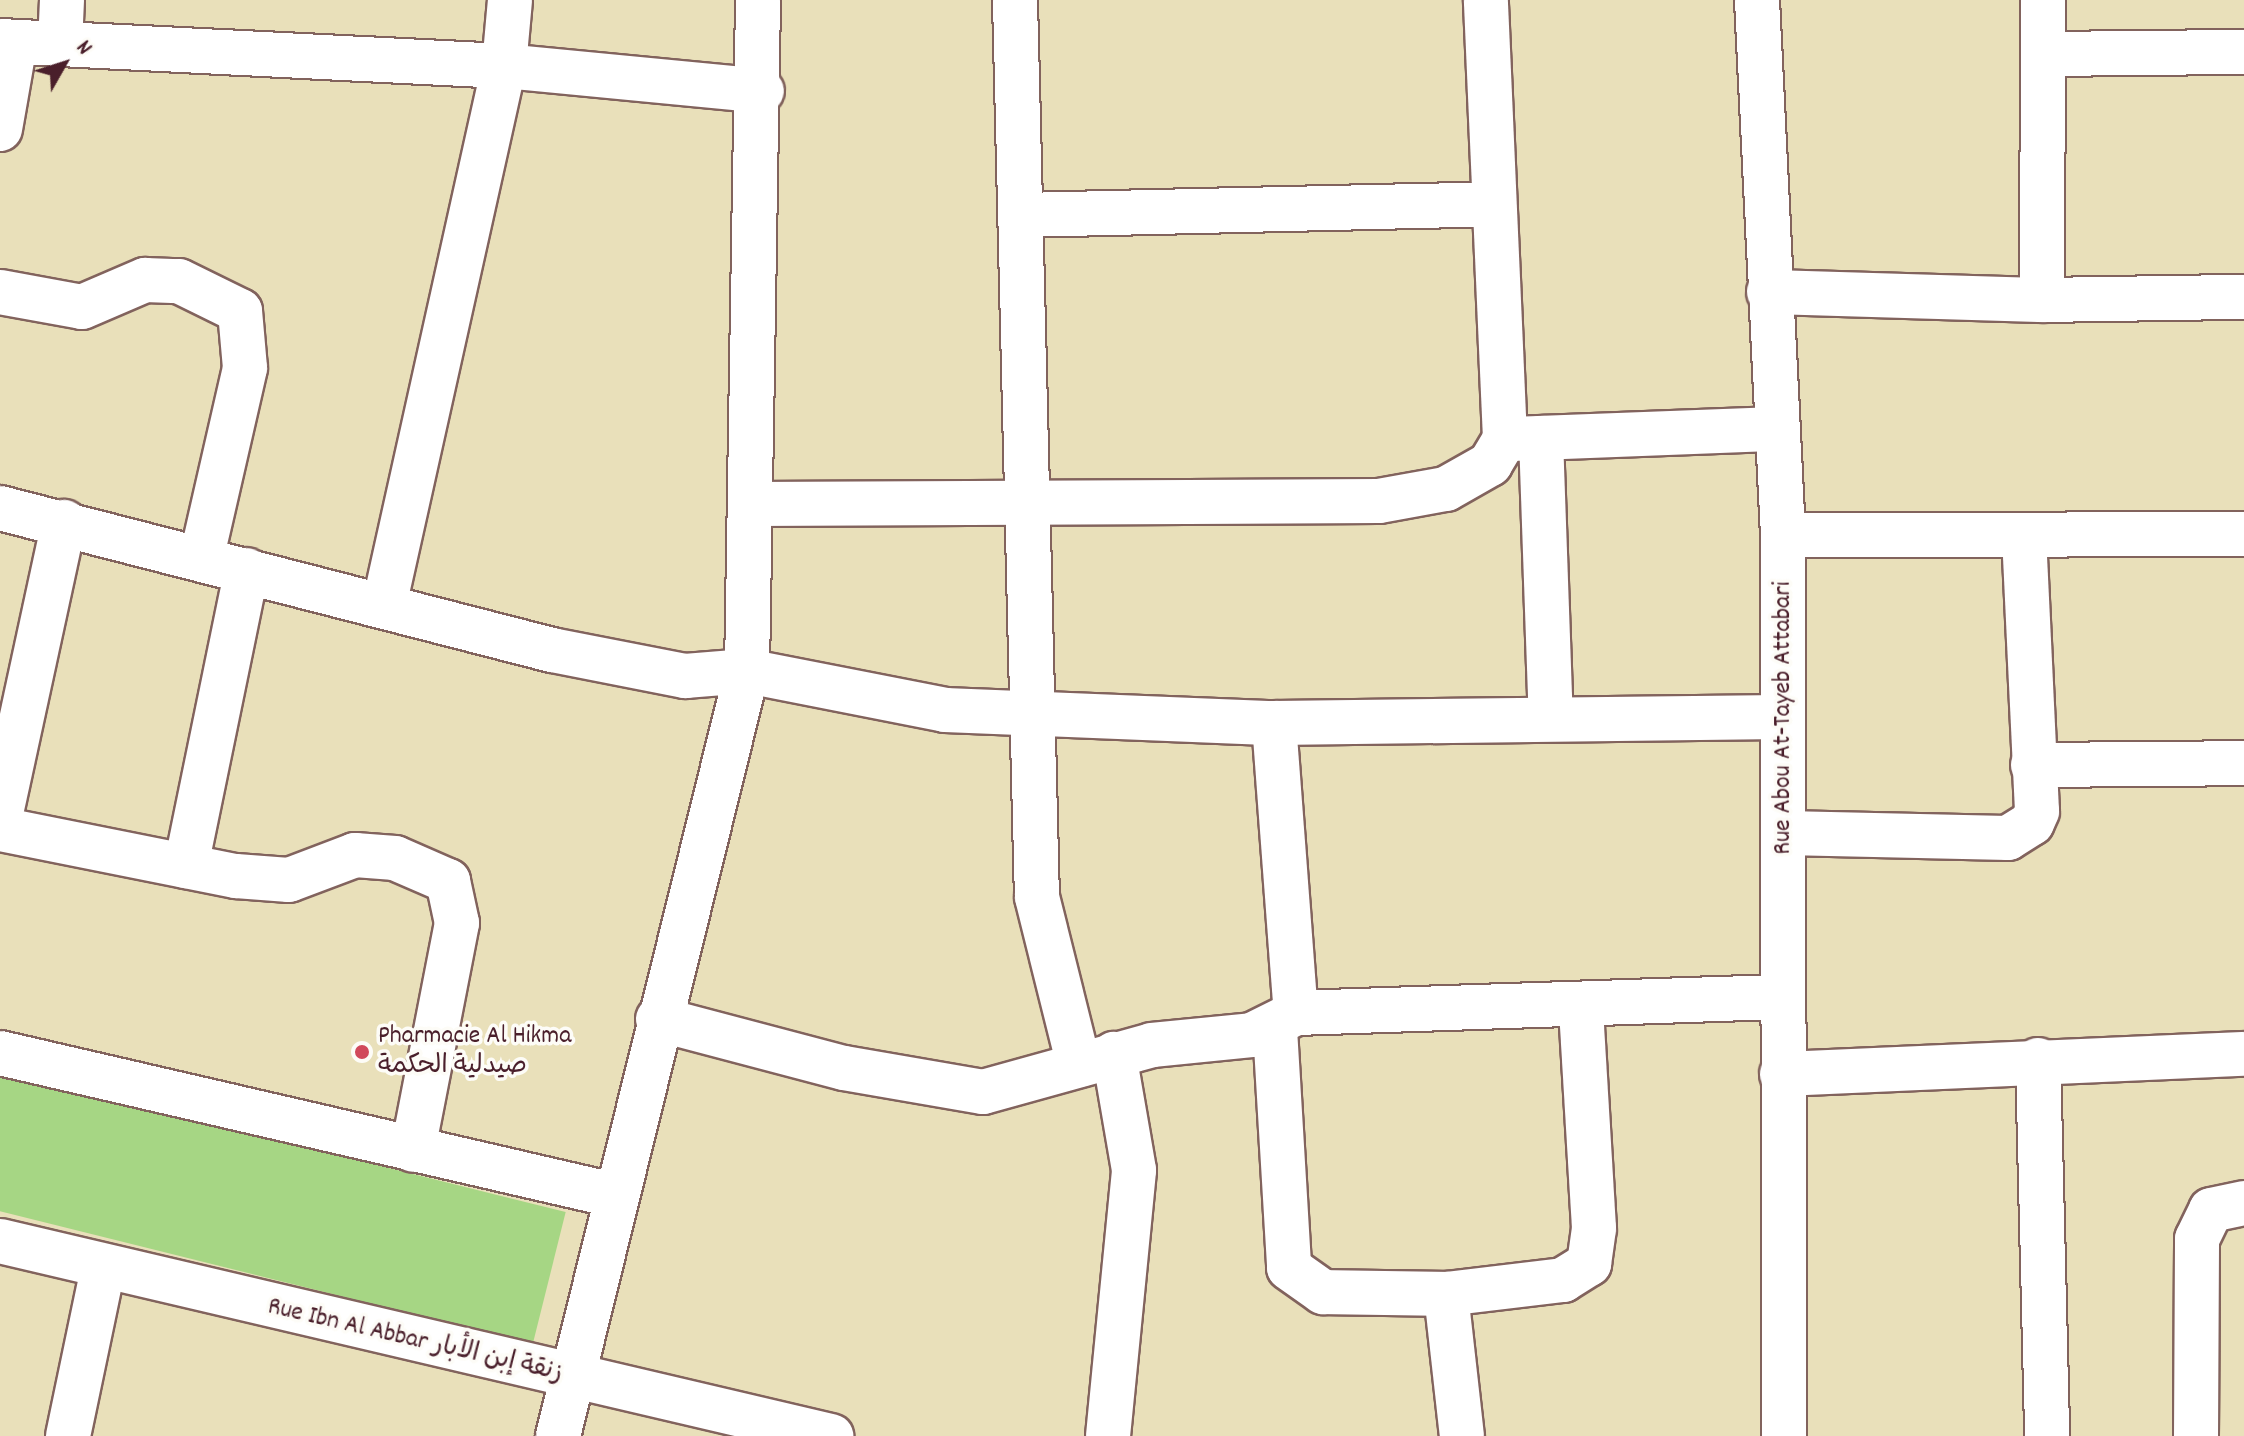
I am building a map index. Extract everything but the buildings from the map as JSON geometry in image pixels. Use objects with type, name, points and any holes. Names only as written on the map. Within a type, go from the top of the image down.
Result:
[{"type":"street","points":[[60,44],[62,0]]},
{"type":"street","points":[[384,606],[504,66],[510,0]]},
{"type":"street","points":[[558,1436],[613,1195],[747,671],[762,91],[758,0]]},
{"type":"street","points":[[1015,0],[1037,897],[1134,1170],[1108,1436]]},
{"type":"street","points":[[1486,0],[1492,204],[1523,438],[1551,719]]},
{"type":"street","name":"Rue Abou At-Tayeb Attabari","points":[[1757,0],[1775,429],[1783,535],[1784,1436]]},
{"type":"street","points":[[2042,300],[2043,0]]},
{"type":"street","points":[[0,129],[8,42],[504,66],[762,91]]},
{"type":"street","points":[[2044,54],[2244,52]]},
{"type":"street","points":[[1021,215],[1492,204]]},
{"type":"street","points":[[0,292],[82,307],[145,280],[179,281],[240,311],[245,368],[202,556]]},
{"type":"street","points":[[1769,292],[2042,300],[2244,297]]},
{"type":"street","points":[[752,504],[1415,497],[1490,464],[1523,438],[1775,429]]},
{"type":"street","points":[[0,508],[202,556],[384,606],[644,669],[685,676],[747,671],[945,710],[1274,723],[1782,717]]},
{"type":"street","points":[[0,818],[64,522]]},
{"type":"street","points":[[1783,535],[2024,539],[2244,534]]},
{"type":"street","points":[[1785,833],[2008,838],[2024,831],[2037,811],[2024,539]]},
{"type":"street","points":[[186,866],[247,570]]},
{"type":"street","points":[[1274,723],[1285,1021],[1289,1268],[1323,1292],[1446,1294],[1563,1280],[1589,1264],[1594,1228],[1581,1006]]},
{"type":"street","points":[[2033,765],[2244,763]]},
{"type":"street","points":[[0,829],[186,866],[289,880],[355,855],[409,862],[448,881],[457,923],[413,1150]]},
{"type":"street","points":[[658,1019],[932,1087],[983,1092],[1096,1059],[1285,1021],[1782,997]]},
{"type":"street","points":[[0,1053],[613,1195]]},
{"type":"street","points":[[1782,1074],[2038,1060],[2244,1054]]},
{"type":"street","points":[[2038,1060],[2047,1436]]},
{"type":"street","points":[[2196,1436],[2197,1239],[2211,1210],[2244,1203]]},
{"type":"street","name":"Rue Ibn Al Abbar زنقة إبن الأبار","points":[[0,1241],[103,1269],[831,1436]]},
{"type":"street","points":[[68,1436],[103,1269]]},
{"type":"street","points":[[1446,1294],[1462,1436]]},
{"type":"green space","points":[[0,1071],[566,1212],[533,1344],[0,1211]]},
{"type":"place","name":"Pharmacie Al Hikma صيدلية الحكمة","points":[[362,1052]]}]
